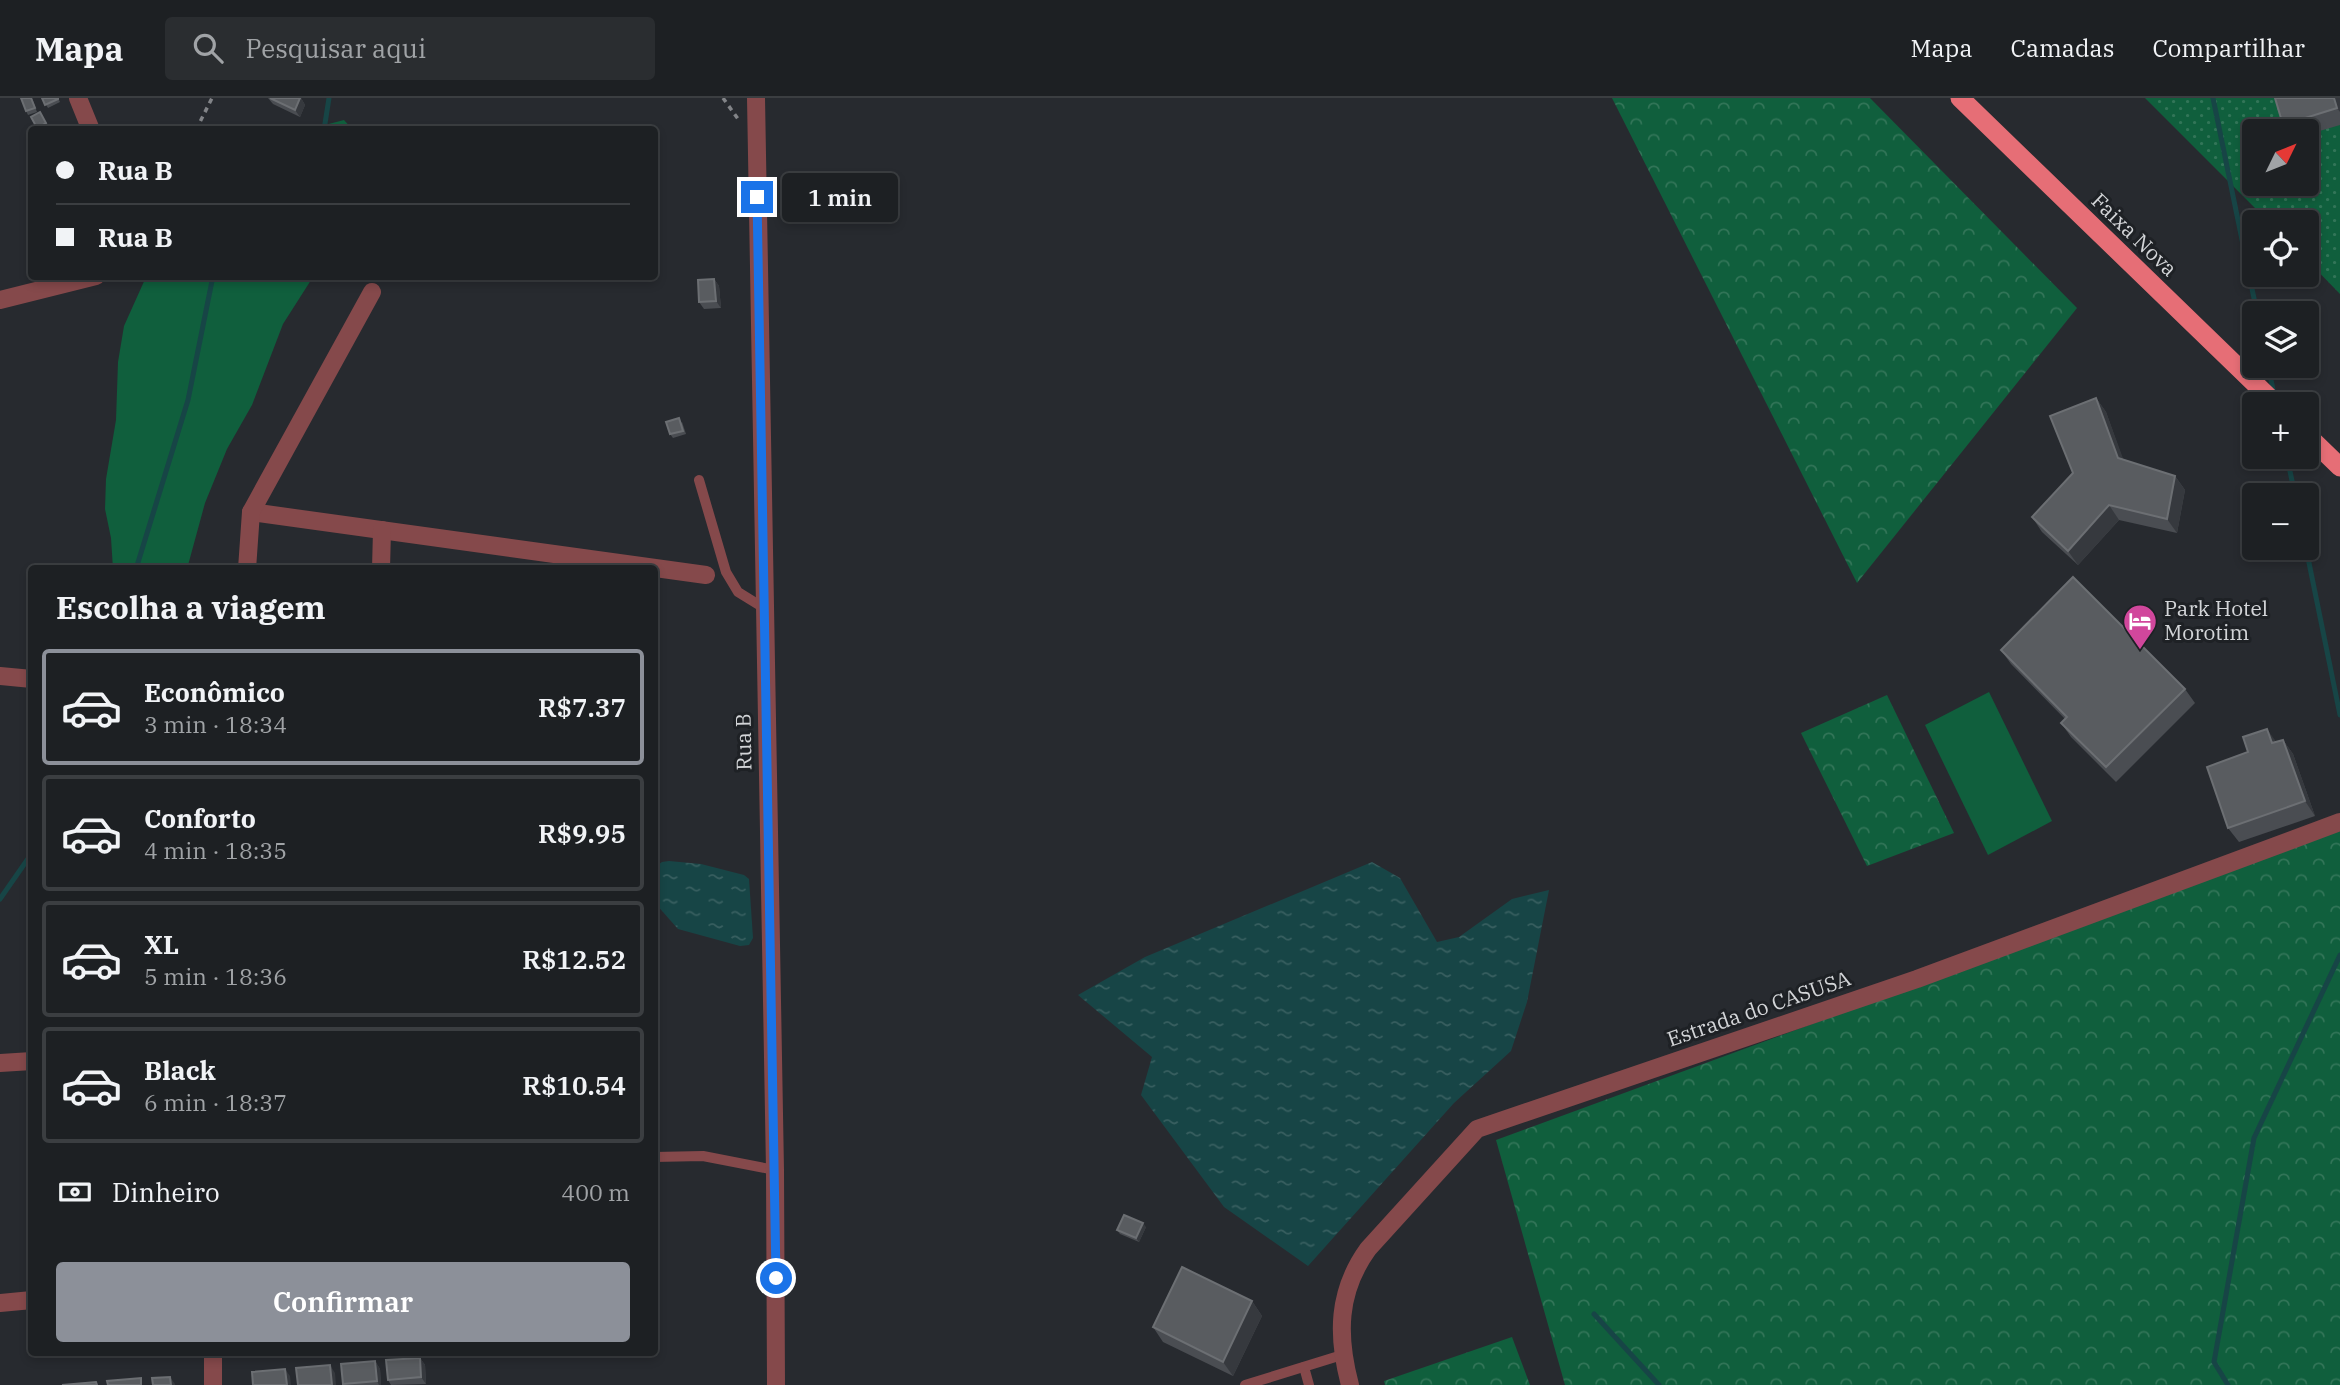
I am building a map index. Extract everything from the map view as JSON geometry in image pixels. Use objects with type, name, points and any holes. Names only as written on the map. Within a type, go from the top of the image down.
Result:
[{"type":"highway","name":"Faixa Nova","points":[[1960,98],[2264,392]]},
{"type":"highway","points":[[2319,447],[2340,467]]},
{"type":"street","points":[[78,98],[89,126]]},
{"type":"street","name":"Rua B","points":[[756,98],[775,1170],[776,1385]]},
{"type":"street","points":[[0,300],[80,280]]},
{"type":"street","points":[[247,565],[251,512],[372,292]]},
{"type":"street","points":[[251,512],[634,565]]},
{"type":"street","points":[[381,565],[382,530]]},
{"type":"street","points":[[658,568],[706,575]]},
{"type":"street","points":[[0,676],[28,679]]},
{"type":"street","name":"Estrada do CASUSA","points":[[1350,1385],[1342,1355],[1342,1322],[1346,1294],[1354,1269],[1477,1129],[1917,979],[2340,822]]},
{"type":"street","points":[[0,1063],[28,1061]]},
{"type":"street","points":[[0,1303],[28,1300]]},
{"type":"street","points":[[213,1356],[213,1385]]},
{"type":"lane","points":[[699,480],[726,572],[738,592],[764,608]]},
{"type":"lane","points":[[658,1157],[703,1156],[775,1170]]},
{"type":"lane","points":[[1245,1385],[1342,1355]]},
{"type":"lane","points":[[1304,1367],[1309,1385]]},
{"type":"path","points":[[198,126],[212,98]]},
{"type":"green space","points":[[1612,98],[1870,98],[2077,308],[1857,583]]},
{"type":"green space","points":[[2145,98],[2340,98],[2340,294],[2319,272],[2319,210],[2257,210],[2243,196],[2319,196],[2319,119],[2242,119],[2242,195]]},
{"type":"green space","points":[[344,120],[349,126],[321,126]]},
{"type":"green space","points":[[145,280],[311,280],[283,324],[252,405],[227,449],[205,503],[188,565],[113,565],[105,509],[106,479],[116,420],[118,362],[124,326]]},
{"type":"green space","points":[[1989,692],[2052,821],[1988,855],[1925,725]]},
{"type":"green space","points":[[1887,695],[1954,833],[1867,866],[1801,733]]},
{"type":"green space","points":[[2340,830],[2340,1385],[1565,1385],[1496,1140]]},
{"type":"green space","points":[[1512,1337],[1530,1385],[1385,1385],[1384,1381]]},
{"type":"water","points":[[662,862],[701,864],[744,875],[749,879],[753,938],[749,945],[740,946],[678,929],[658,906],[658,865]]},
{"type":"water","points":[[1372,862],[1400,878],[1437,942],[1459,937],[1512,899],[1549,890],[1527,1002],[1511,1051],[1454,1103],[1308,1266],[1224,1207],[1141,1095],[1152,1057],[1078,995],[1145,957]]},
{"type":"building","points":[[21,98],[31,98],[35,108],[26,111]]},
{"type":"building","points":[[42,98],[58,98],[58,99],[45,105]]},
{"type":"building","points":[[270,98],[300,98],[295,110]]},
{"type":"building","points":[[2275,98],[2334,98],[2337,108],[2302,119],[2281,119]]},
{"type":"building","points":[[40,112],[46,123],[36,126],[31,117]]},
{"type":"building","points":[[714,279],[716,301],[699,302],[698,280]]},
{"type":"building","points":[[2096,398],[2118,458],[2175,476],[2167,519],[2109,505],[2068,551],[2032,517],[2073,473],[2050,416]]},
{"type":"building","points":[[679,418],[683,431],[670,434],[666,422]]},
{"type":"building","points":[[2073,577],[2185,689],[2106,767],[2061,723],[2067,717],[2001,650]]},
{"type":"building","points":[[2267,729],[2272,743],[2283,740],[2305,801],[2228,828],[2207,767],[2248,752],[2243,737]]},
{"type":"building","points":[[1124,1215],[1143,1223],[1136,1238],[1117,1230]]},
{"type":"building","points":[[1182,1267],[1252,1301],[1223,1362],[1153,1327]]},
{"type":"building","points":[[420,1358],[421,1377],[388,1380],[386,1360]]},
{"type":"building","points":[[375,1361],[377,1381],[343,1384],[341,1364]]},
{"type":"building","points":[[330,1365],[332,1385],[298,1385],[296,1368]]},
{"type":"building","points":[[285,1369],[287,1385],[253,1385],[252,1372]]},
{"type":"building","points":[[170,1377],[171,1385],[153,1385],[152,1378]]},
{"type":"building","points":[[141,1378],[141,1385],[108,1385],[107,1381]]},
{"type":"building","points":[[96,1382],[97,1385],[62,1385]]},
{"type":"waterway","points":[[325,126],[329,98]]},
{"type":"waterway","points":[[2213,98],[2255,301]]},
{"type":"waterway","points":[[137,565],[188,400],[212,280]]},
{"type":"waterway","points":[[2271,378],[2274,392]]},
{"type":"waterway","points":[[2290,469],[2292,483]]},
{"type":"waterway","points":[[2308,560],[2340,715]]},
{"type":"waterway","points":[[0,899],[28,859]]},
{"type":"waterway","points":[[2228,1385],[2214,1362],[2254,1138],[2340,955]]},
{"type":"waterway","points":[[1594,1314],[1659,1385]]},
{"type":"place","name":"Park Hotel Morotim","points":[[2140,651]]},
{"type":"route","points":[[757,197],[776,1278]]}]
